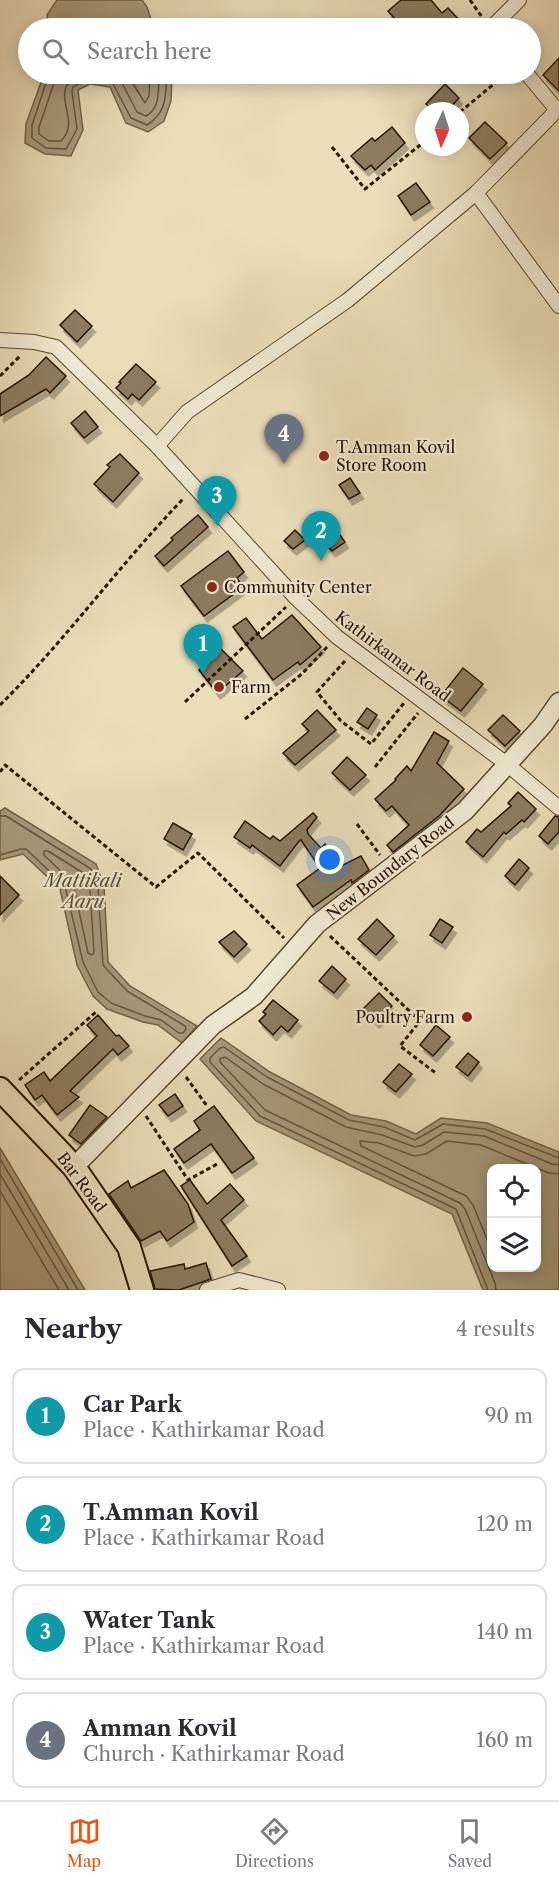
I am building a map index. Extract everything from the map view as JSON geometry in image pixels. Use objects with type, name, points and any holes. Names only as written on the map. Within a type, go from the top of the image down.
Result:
[{"type":"main road","name":"Bar Road","points":[[2,1090],[74,1167],[129,1247],[142,1290]]},
{"type":"street","points":[[500,18],[519,0]]},
{"type":"street","points":[[157,446],[187,412],[348,300],[476,193],[557,111],[534,84]]},
{"type":"street","points":[[476,193],[559,306]]},
{"type":"street","name":"Kathirkamar Road","points":[[0,340],[34,342],[56,347],[157,446],[296,598],[337,637],[508,765],[559,808]]},
{"type":"street","name":"New Boundary Road","points":[[181,1058],[213,1025],[254,996],[318,924],[465,811],[543,725],[559,702]]},
{"type":"street","points":[[74,1167],[181,1058]]},
{"type":"street","points":[[207,1290],[239,1280],[278,1290]]},
{"type":"path","points":[[470,0],[483,18]]},
{"type":"path","points":[[469,105],[494,84]]},
{"type":"path","points":[[332,147],[365,189],[415,149]]},
{"type":"path","points":[[0,376],[34,342]]},
{"type":"path","points":[[0,705],[37,668],[154,529],[193,488]]},
{"type":"path","points":[[185,702],[296,598]]},
{"type":"path","points":[[245,719],[303,673],[337,637]]},
{"type":"path","points":[[355,650],[317,692],[341,721],[371,744],[413,692]]},
{"type":"path","points":[[375,768],[426,702]]},
{"type":"path","points":[[0,772],[5,765],[156,887],[198,853],[296,949]]},
{"type":"path","points":[[357,824],[390,868]]},
{"type":"path","points":[[318,924],[420,1021],[400,1046],[437,1074]]},
{"type":"path","points":[[2,1090],[96,1012]]},
{"type":"path","points":[[181,1058],[207,1106]]},
{"type":"path","points":[[137,1102],[188,1180],[219,1163]]},
{"type":"water","points":[[57,0],[142,0],[151,18],[47,18],[47,15]]},
{"type":"water","points":[[40,84],[90,84],[78,90],[83,130],[71,156],[45,154],[25,143],[26,124]]},
{"type":"water","points":[[90,84],[172,84],[171,101],[164,121],[148,132],[126,123],[110,87]]},
{"type":"water","name":"Mattikali Aaru","points":[[5,808],[96,864],[104,886],[108,962],[130,986],[197,1026],[182,1043],[158,1025],[107,1009],[93,996],[77,965],[60,889],[23,854],[0,860],[0,811]]},
{"type":"water","points":[[221,1038],[270,1072],[351,1115],[386,1121],[416,1134],[441,1118],[487,1123],[559,1152],[559,1290],[483,1290],[452,1214],[256,1121],[200,1059]]},
{"type":"water","points":[[0,1148],[85,1290],[0,1290]]},
{"type":"building","points":[[401,0],[431,0],[442,13],[448,8],[457,18],[394,18],[388,11]]},
{"type":"building","points":[[559,58],[559,91],[543,75]]},
{"type":"building","points":[[445,84],[459,98],[455,102],[428,102]]},
{"type":"building","points":[[485,122],[507,143],[490,159],[469,138]]},
{"type":"building","points":[[392,127],[405,143],[375,170],[371,165],[365,170],[351,156],[372,138],[375,141]]},
{"type":"building","points":[[416,183],[430,202],[411,215],[398,196]]},
{"type":"building","points":[[75,310],[92,326],[77,342],[60,325]]},
{"type":"building","points":[[46,357],[66,376],[50,393],[46,389],[0,416],[0,394],[29,375]]},
{"type":"building","points":[[136,364],[156,382],[139,400],[132,394],[128,399],[116,388]]},
{"type":"building","points":[[85,411],[98,427],[84,438],[71,423]]},
{"type":"building","points":[[120,454],[139,473],[113,502],[94,484],[110,467],[107,465]]},
{"type":"building","points":[[350,478],[360,493],[349,499],[339,485]]},
{"type":"building","points":[[198,515],[208,527],[164,566],[155,556],[173,540],[171,538]]},
{"type":"building","points":[[335,528],[345,542],[332,551],[321,538]]},
{"type":"building","points":[[295,530],[305,540],[293,549],[284,541]]},
{"type":"building","name":"Community Center","points":[[228,551],[244,572],[237,578],[243,587],[204,616],[181,586]]},
{"type":"building","points":[[292,615],[321,647],[300,665],[298,662],[273,680],[233,627],[246,618],[262,639]]},
{"type":"building","points":[[213,641],[243,671],[217,693],[199,670],[211,659],[203,651]]},
{"type":"building","points":[[463,668],[483,684],[461,711],[441,696]]},
{"type":"building","points":[[367,708],[377,715],[368,729],[357,722]]},
{"type":"building","points":[[317,710],[336,730],[295,765],[283,753],[309,731],[302,724]]},
{"type":"building","points":[[503,715],[520,731],[505,746],[488,730]]},
{"type":"building","points":[[434,732],[449,741],[437,763],[464,789],[439,816],[393,852],[387,845],[409,825],[392,806],[386,811],[375,799],[396,780],[407,766],[411,771]]},
{"type":"building","points":[[347,757],[366,775],[350,790],[332,773]]},
{"type":"building","points":[[518,792],[536,809],[524,822],[522,820],[506,834],[504,832],[483,857],[466,842],[477,829],[481,832],[511,806],[508,803]]},
{"type":"building","points":[[313,813],[317,817],[307,830],[321,848],[325,844],[341,866],[361,856],[369,870],[313,907],[297,885],[320,868],[301,840],[280,866],[252,845],[250,848],[234,837],[245,821],[270,839],[273,836],[280,841]]},
{"type":"building","points":[[555,816],[559,817],[559,832],[548,844],[539,836]]},
{"type":"building","points":[[173,823],[192,834],[183,850],[164,839]]},
{"type":"building","points":[[519,859],[529,868],[515,885],[505,876]]},
{"type":"building","points":[[0,876],[19,895],[0,915]]},
{"type":"building","points":[[377,919],[394,936],[376,955],[358,939]]},
{"type":"building","points":[[440,919],[453,927],[442,943],[430,935]]},
{"type":"building","points":[[234,931],[247,944],[234,957],[219,942]]},
{"type":"building","points":[[332,966],[346,979],[334,993],[319,981]]},
{"type":"building","points":[[379,993],[392,1006],[376,1022],[363,1009]]},
{"type":"building","points":[[273,1000],[298,1020],[288,1032],[281,1026],[273,1035],[259,1021],[266,1014],[263,1012]]},
{"type":"building","points":[[98,1015],[116,1036],[119,1035],[129,1046],[118,1055],[113,1049],[70,1091],[79,1097],[57,1115],[42,1095],[35,1100],[25,1085],[44,1072],[50,1081],[97,1036],[87,1025]]},
{"type":"building","points":[[436,1025],[450,1037],[433,1056],[420,1045]]},
{"type":"building","points":[[468,1053],[479,1062],[468,1076],[456,1067]]},
{"type":"building","points":[[399,1064],[412,1074],[396,1092],[383,1082]]},
{"type":"building","points":[[175,1094],[183,1106],[168,1116],[159,1105]]},
{"type":"building","points":[[90,1105],[107,1117],[81,1144],[69,1135]]},
{"type":"building","points":[[214,1106],[254,1158],[232,1173],[211,1144],[184,1163],[174,1149],[200,1130],[194,1121]]},
{"type":"building","points":[[164,1170],[188,1204],[194,1222],[167,1241],[160,1231],[141,1241],[109,1194],[128,1181],[131,1188]]},
{"type":"building","points":[[190,1180],[207,1204],[230,1184],[244,1200],[221,1220],[247,1256],[232,1266],[181,1186]]},
{"type":"building","points":[[206,1263],[211,1279],[179,1290],[155,1289],[150,1271],[184,1264],[185,1269]]},
{"type":"place","name":"T.Amman Kovil Store Room","points":[[324,456]]},
{"type":"place","name":"Amman Kovil","points":[[284,464]]},
{"type":"place","name":"Water Tank","points":[[217,526]]},
{"type":"place","name":"T.Amman Kovil","points":[[321,561]]},
{"type":"place","name":"Community Center","points":[[212,587]]},
{"type":"place","name":"Car Park","points":[[203,674]]},
{"type":"place","name":"Farm","points":[[219,687]]},
{"type":"place","name":"Poultry Farm","points":[[467,1017]]}]
